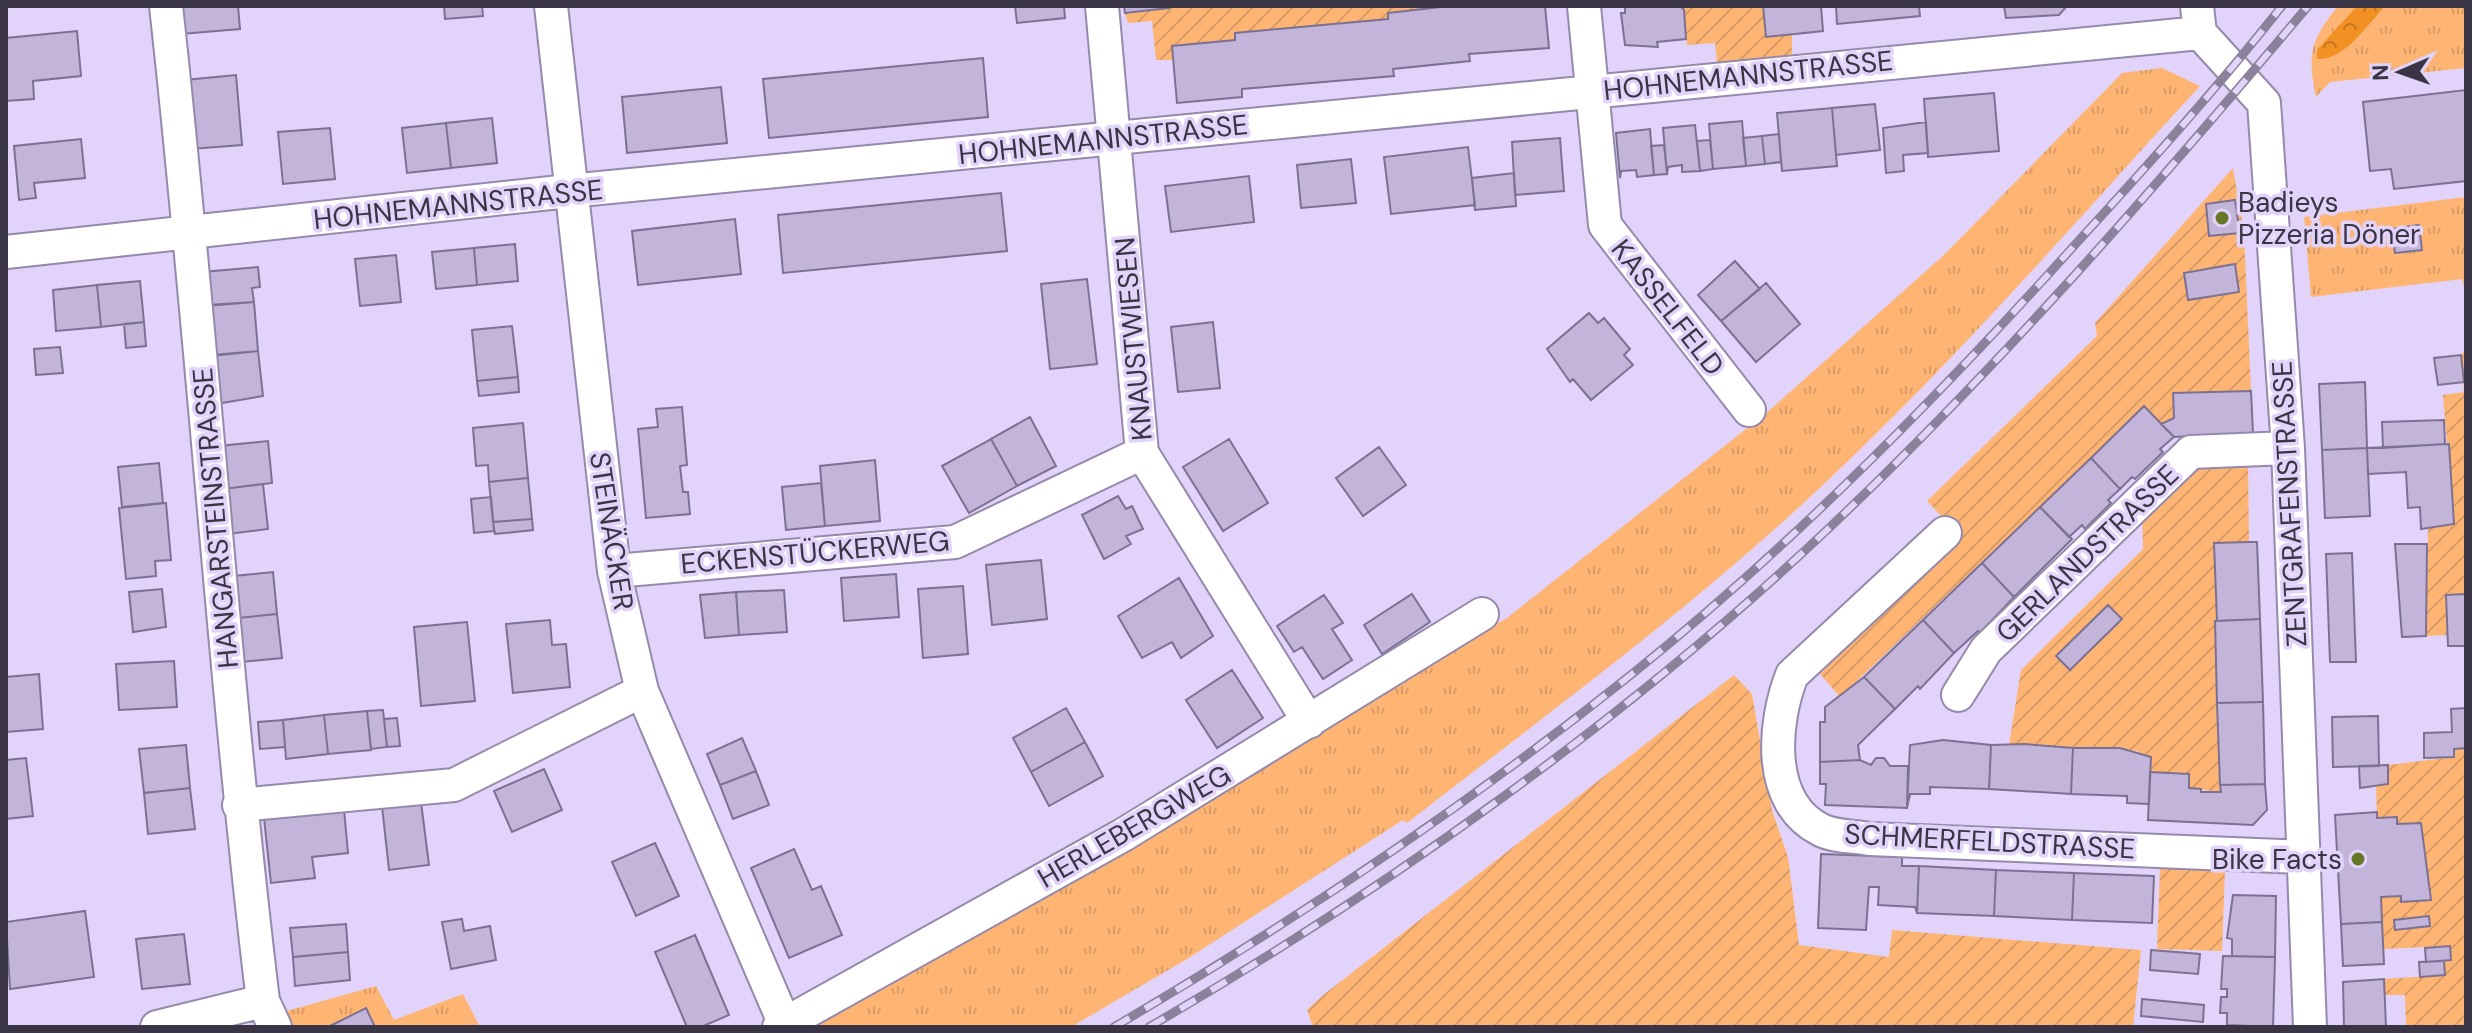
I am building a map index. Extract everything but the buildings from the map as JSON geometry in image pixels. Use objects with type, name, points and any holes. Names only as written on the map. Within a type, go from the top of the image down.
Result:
[{"type":"street","name":"HANGARSTEINSTRASSE","points":[[166,6],[191,234],[239,805],[269,1014]]},
{"type":"street","name":"STEINÄCKER","points":[[551,6],[569,191],[614,571],[642,691],[783,1026]]},
{"type":"street","name":"KNAUSTWIESEN","points":[[1102,6],[1142,453],[1309,722]]},
{"type":"street","name":"KASSELFELD","points":[[1584,6],[1605,225],[1749,410]]},
{"type":"street","name":"HOHNEMANNSTRASSE","points":[[6,252],[569,191],[1592,90],[2198,20]]},
{"type":"street","name":"ZENTGRAFENSTRASSE","points":[[2198,20],[2264,103],[2288,448],[2310,1027]]},
{"type":"street","name":"GERLANDSTRASSE","points":[[1958,695],[1986,650],[2191,452],[2288,448]]},
{"type":"street","name":"ECKENSTÜCKERWEG","points":[[614,571],[955,542],[1142,453]]},
{"type":"street","name":"SCHMERFELDSTRASSE","points":[[1945,533],[1792,675],[1780,707],[1780,775],[1796,813],[1823,831],[1870,839],[2303,857]]},
{"type":"street","name":"HERLEBERGWEG","points":[[783,1026],[851,983],[1123,835],[1482,614]]},
{"type":"street","points":[[239,805],[454,785],[642,691]]},
{"type":"street","points":[[157,1027],[269,1014]]},
{"type":"green space","points":[[1169,6],[1450,6],[1388,13],[1388,19],[1235,33],[1235,40],[1173,45],[1173,60],[1156,60],[1152,21],[1128,23],[1125,13]]},
{"type":"green space","points":[[1680,6],[1763,6],[1766,36],[1792,34],[1792,56],[1717,63],[1715,43],[1687,45],[1684,10]]},
{"type":"green space","points":[[2338,6],[2466,6],[2466,68],[2330,82],[2316,97],[2312,69],[2314,48],[2322,28]]},
{"type":"green space","points":[[2357,6],[2385,6],[2346,48],[2327,58],[2317,59],[2317,50]]},
{"type":"green space","points":[[2162,68],[2200,86],[1998,308],[1894,416],[1740,560],[1599,675],[1407,823],[1403,820],[1187,959],[1071,1027],[806,1027],[1304,733],[1507,618],[1770,410],[1945,254],[2122,73]]},
{"type":"green space","points":[[2233,168],[2244,232],[2251,391],[2173,394],[2174,418],[2161,424],[2144,407],[1840,697],[1816,669],[1959,535],[1927,501],[2097,336],[2095,323]]},
{"type":"green space","points":[[2466,197],[2466,295],[2462,279],[2311,297],[2304,217]]},
{"type":"green space","points":[[2466,349],[2466,596],[2446,596],[2448,635],[2426,636],[2428,528],[2454,524],[2443,395],[2464,392],[2461,355]]},
{"type":"green space","points":[[2248,462],[2249,542],[2215,622],[2221,792],[2189,788],[2189,774],[2150,772],[2138,751],[2009,745],[2021,670],[2143,549],[2142,510],[2186,464]]},
{"type":"green space","points":[[1734,675],[1752,694],[1772,810],[1788,857],[1799,945],[1889,957],[1892,930],[2141,950],[2133,1027],[1313,1027],[1307,1010],[1322,996]]},
{"type":"green space","points":[[2466,748],[2466,1027],[2406,1027],[2405,995],[2384,995],[2384,979],[2445,975],[2444,961],[2451,960],[2449,946],[2384,949],[2381,897],[2401,896],[2402,902],[2431,900],[2421,823],[2397,824],[2396,817],[2377,818],[2376,786],[2388,784],[2388,765],[2453,757],[2454,749]]},
{"type":"green space","points":[[2160,867],[2225,869],[2222,951],[2157,949]]},
{"type":"green space","points":[[376,986],[394,1020],[463,994],[480,1027],[282,1027],[276,1014]]},
{"type":"railway","points":[[1114,1027],[1248,946],[1444,815],[1570,722],[1692,624],[1866,465],[1976,353],[2159,152],[2282,6]]},
{"type":"railway","points":[[1149,1027],[1327,918],[1502,798],[1588,734],[1751,599],[1828,529],[2015,340],[2193,141],[2308,6]]},
{"type":"place","name":"Badieys Pizzeria Döner","points":[[2222,218]]},
{"type":"place","name":"Bike Facts","points":[[2358,859]]}]
